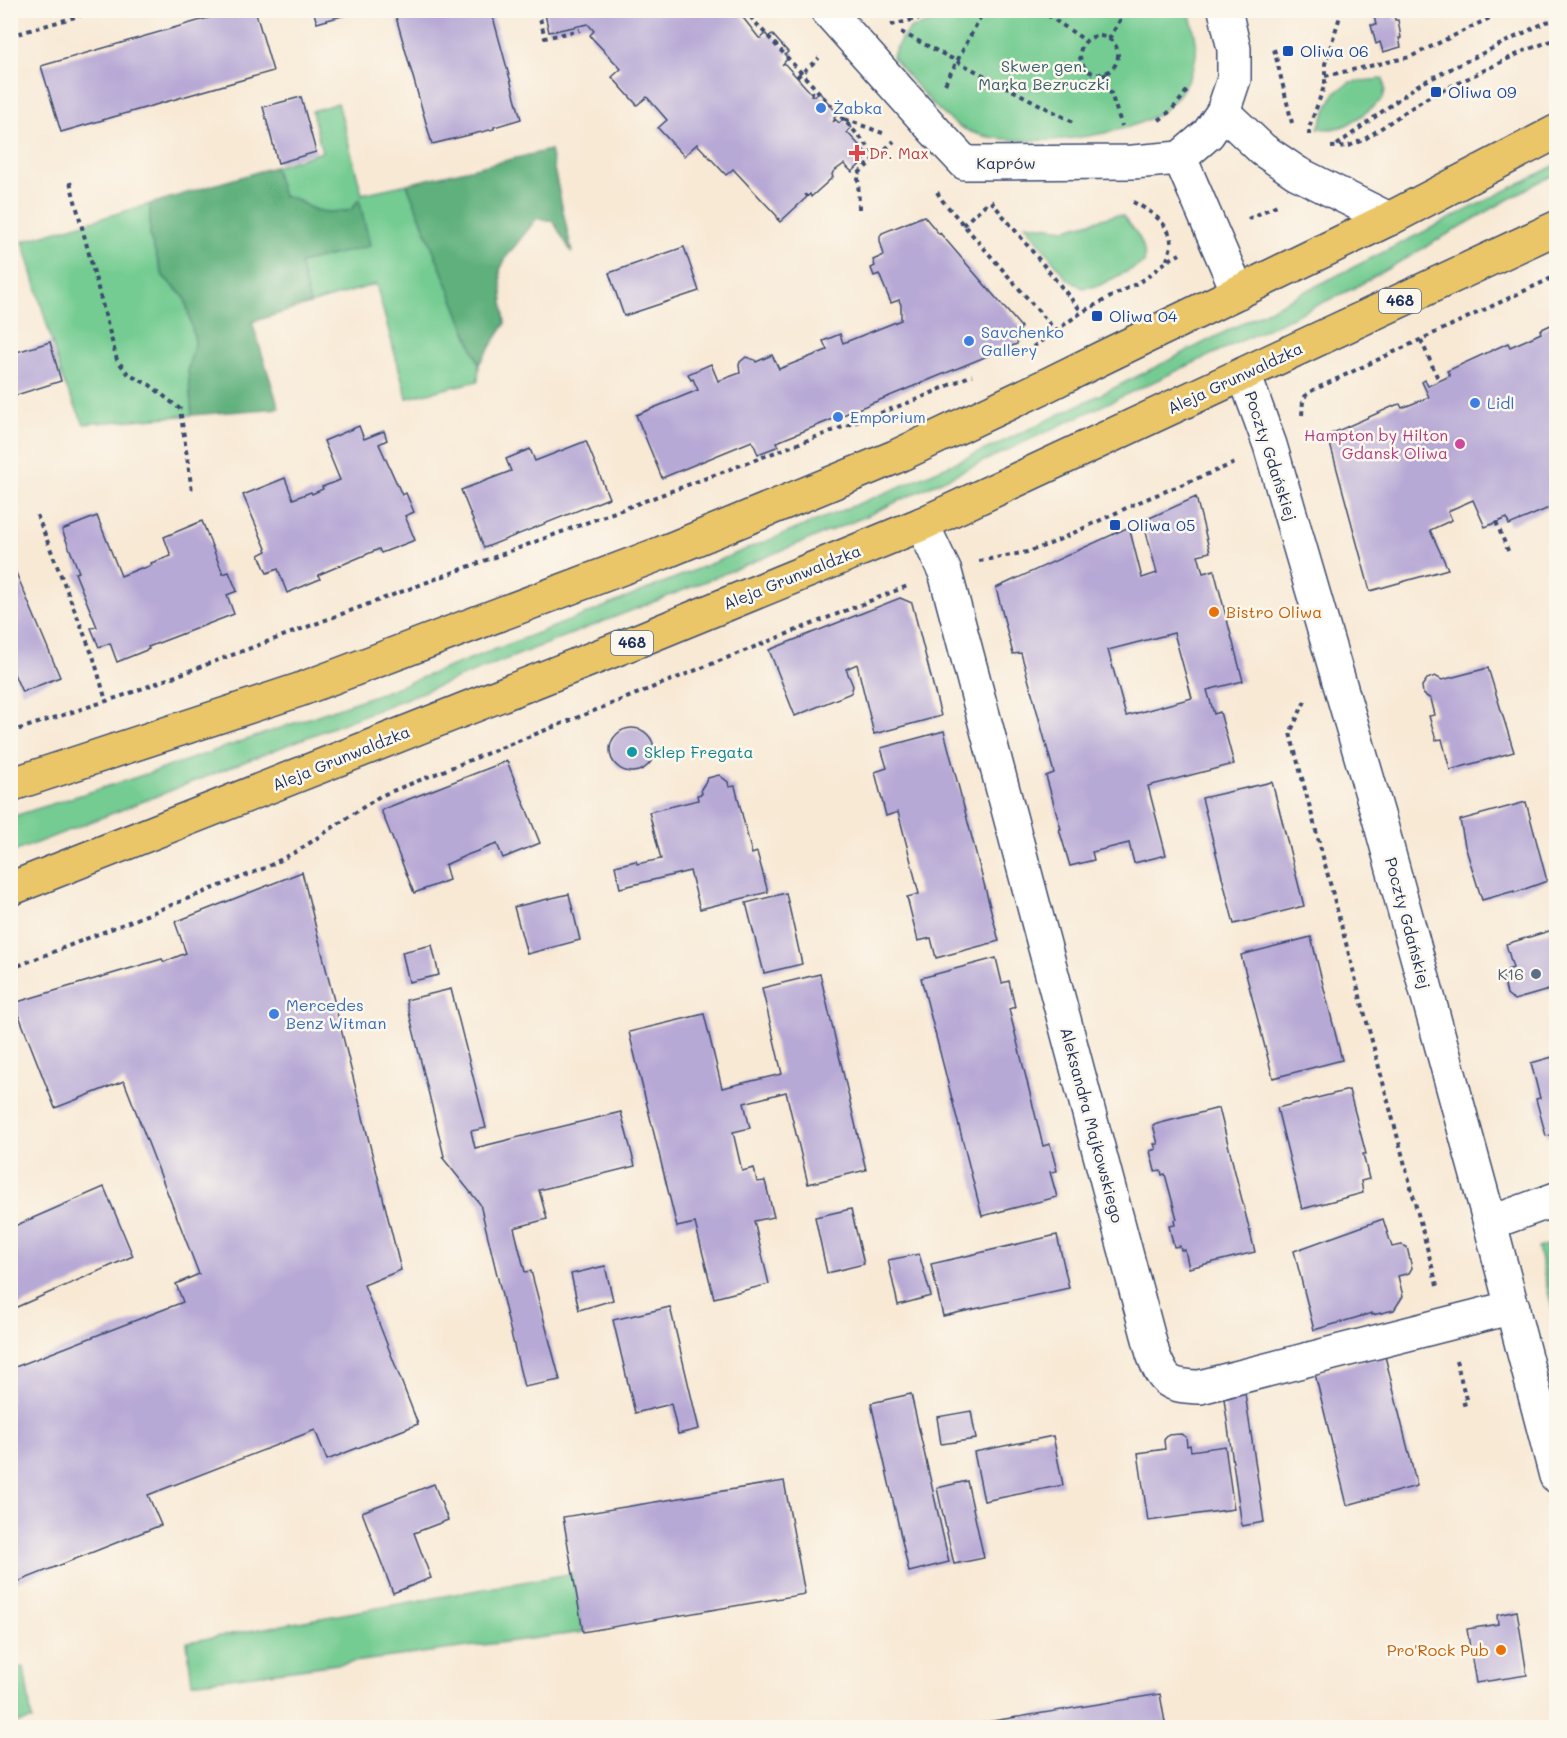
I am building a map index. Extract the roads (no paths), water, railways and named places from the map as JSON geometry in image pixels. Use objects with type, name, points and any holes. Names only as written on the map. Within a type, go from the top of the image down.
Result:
[{"type":"main road","points":[[10,785],[299,690],[662,553],[895,457],[1389,219],[1557,132]]},
{"type":"main road","name":"Aleja Grunwaldzka","points":[[10,889],[637,641],[922,524],[1557,228]]},
{"type":"street","name":"Kaprów","points":[[827,10],[965,163],[1133,162],[1180,158]]},
{"type":"street","points":[[1225,10],[1234,49],[1234,80],[1223,112],[1208,134],[1180,158],[1238,292]]},
{"type":"street","points":[[1223,112],[1263,150],[1298,173],[1389,219]]},
{"type":"street","name":"Poczty Gdańskiej","points":[[1244,374],[1270,445],[1381,825],[1557,1476]]},
{"type":"street","name":"Aleksandra Majkowskiego","points":[[922,524],[945,572],[1147,1332],[1160,1372],[1169,1382],[1200,1387],[1513,1307]]},
{"type":"street","points":[[1490,1223],[1557,1199]]},
{"type":"place","name":"Oliwa 06","points":[[1288,51]]},
{"type":"place","name":"Oliwa 09","points":[[1436,92]]},
{"type":"place","name":"Żabka","points":[[821,108]]},
{"type":"place","name":"Dr. Max","points":[[857,153]]},
{"type":"place","name":"Oliwa 04","points":[[1097,316]]},
{"type":"place","name":"Savchenko Gallery","points":[[969,341]]},
{"type":"place","name":"Lidl","points":[[1475,403]]},
{"type":"place","name":"Emporium","points":[[838,417]]},
{"type":"place","name":"Hampton by Hilton Gdansk Oliwa","points":[[1460,444]]},
{"type":"place","name":"Oliwa 05","points":[[1115,525]]},
{"type":"place","name":"Bistro Oliwa","points":[[1214,612]]},
{"type":"place","name":"Sklep Fregata","points":[[632,752]]},
{"type":"place","name":"K16","points":[[1536,974]]},
{"type":"place","name":"Mercedes Benz Witman","points":[[274,1014]]},
{"type":"place","name":"Pro'Rock Pub","points":[[1501,1650]]},
{"type":"park label","name":"Skwer gen. Marka Bezruczki","points":[[1044,75]]}]
